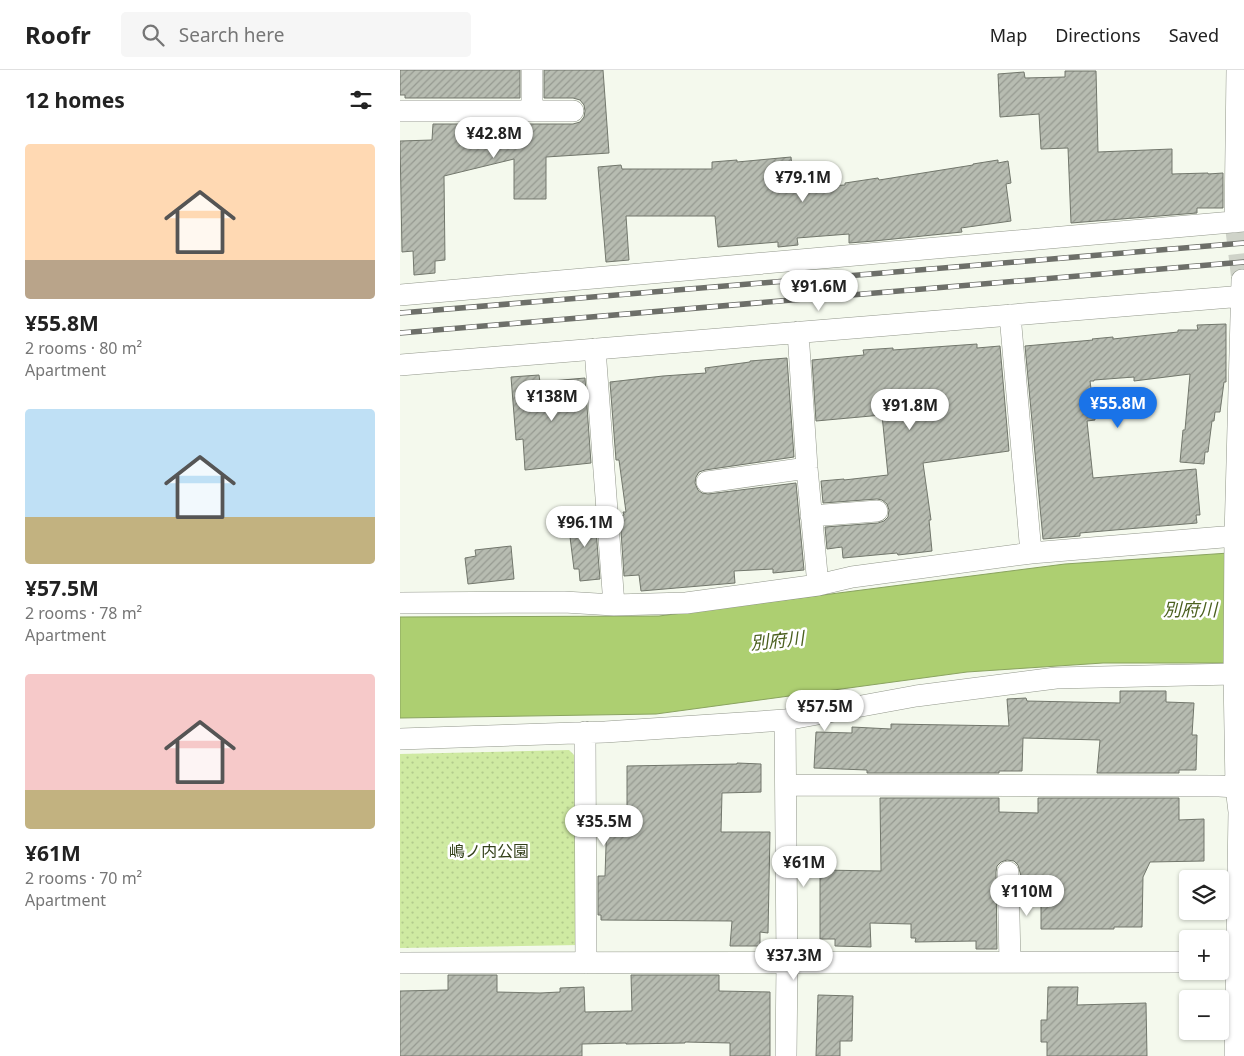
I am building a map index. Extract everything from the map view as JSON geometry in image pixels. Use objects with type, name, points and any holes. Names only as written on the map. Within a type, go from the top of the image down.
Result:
[{"type":"street","points":[[532,70],[532,111]]},
{"type":"street","points":[[400,295],[1239,221],[1237,70]]},
{"type":"street","points":[[400,112],[573,111]]},
{"type":"street","points":[[400,365],[1010,315],[1243,291],[1240,749],[1219,786]]},
{"type":"street","points":[[1010,315],[1031,552]]},
{"type":"street","points":[[798,332],[807,468],[818,585]]},
{"type":"street","points":[[595,349],[614,605]]},
{"type":"street","points":[[707,482],[807,468]]},
{"type":"street","points":[[811,516],[877,511]]},
{"type":"street","points":[[400,603],[564,602],[614,605],[686,603],[1031,552],[1240,536]]},
{"type":"street","points":[[400,739],[585,732],[785,720],[916,696],[1056,678],[1239,673]]},
{"type":"street","points":[[785,720],[786,1056]]},
{"type":"street","points":[[585,732],[586,963]]},
{"type":"street","points":[[786,785],[1219,786]]},
{"type":"street","points":[[1219,786],[1241,813],[1240,929],[1229,959]]},
{"type":"street","points":[[1008,872],[1010,962]]},
{"type":"street","points":[[400,963],[1179,962]]},
{"type":"street","points":[[1229,971],[1238,1051]]},
{"type":"green space","name":"嶋ノ内公園","points":[[569,750],[576,757],[579,945],[400,948],[400,754]]},
{"type":"water","name":"別府川","points":[[1244,552],[1226,663],[1103,663],[967,672],[656,714],[400,718],[400,617],[659,616],[1065,564]]},
{"type":"building","points":[[400,70],[520,70],[520,98],[405,98],[405,95],[400,95]]},
{"type":"building","points":[[544,70],[603,70],[609,153],[546,157],[546,199],[514,199],[514,159],[444,176],[445,260],[435,261],[435,273],[414,275],[413,251],[402,252],[400,141],[432,140],[433,124],[573,124],[580,122],[584,117],[585,111],[584,105],[580,100],[573,98],[544,98]]},
{"type":"building","points":[[1065,71],[1096,71],[1098,152],[1172,149],[1172,174],[1223,173],[1223,208],[1197,208],[1197,213],[1071,223],[1068,148],[1041,149],[1039,114],[1000,117],[998,74],[1024,72],[1025,78],[1065,77]]},
{"type":"building","points":[[791,157],[794,188],[845,185],[845,183],[878,178],[879,180],[998,160],[998,163],[1008,161],[1011,183],[1006,184],[1011,221],[961,228],[962,232],[874,241],[849,243],[849,234],[797,238],[798,245],[778,247],[778,242],[718,247],[715,216],[626,216],[629,260],[606,262],[598,167],[621,165],[622,169],[712,169],[712,162],[737,160],[737,162]]},
{"type":"building","points":[[1226,324],[1226,382],[1224,382],[1220,412],[1215,412],[1214,421],[1212,421],[1208,452],[1205,452],[1204,464],[1180,462],[1190,374],[1134,381],[1134,377],[1090,381],[1095,420],[1087,421],[1093,478],[1196,469],[1200,515],[1196,515],[1197,523],[1080,533],[1080,536],[1043,539],[1025,346],[1113,337],[1113,339],[1178,332],[1178,330],[1198,330],[1197,325]]},
{"type":"building","points":[[977,344],[977,348],[1000,346],[1009,451],[923,463],[931,520],[929,520],[932,551],[843,558],[842,547],[827,549],[825,527],[878,523],[888,517],[889,510],[887,504],[877,499],[823,503],[821,481],[888,475],[882,415],[816,421],[812,360],[864,355],[863,350],[893,348],[893,350]]},
{"type":"building","points":[[787,358],[794,457],[705,470],[699,472],[695,483],[698,490],[708,494],[796,483],[804,570],[773,573],[773,569],[734,571],[735,583],[641,591],[639,575],[624,576],[620,516],[624,515],[623,512],[626,512],[619,460],[616,460],[610,382],[706,373],[705,368],[750,361]]},
{"type":"building","points":[[539,375],[540,382],[585,378],[591,463],[525,470],[523,439],[516,440],[511,377]]},
{"type":"building","points":[[595,518],[600,579],[580,581],[579,569],[574,569],[568,521]]},
{"type":"building","points":[[511,546],[514,579],[468,584],[465,558],[476,556],[475,550]]},
{"type":"building","points":[[1120,691],[1166,691],[1166,702],[1194,703],[1192,735],[1197,735],[1196,770],[1179,770],[1179,773],[1097,773],[1100,740],[1023,738],[1022,771],[999,771],[999,773],[867,773],[867,770],[814,768],[816,732],[852,733],[852,727],[891,729],[891,724],[1009,726],[1007,699],[1026,698],[1027,701],[1120,703]]},
{"type":"building","points":[[761,764],[761,792],[722,793],[721,832],[770,832],[768,933],[760,932],[760,946],[730,946],[732,921],[601,920],[601,915],[598,915],[598,876],[605,876],[607,816],[627,816],[627,766]]},
{"type":"building","points":[[880,798],[999,798],[999,812],[1038,813],[1038,798],[1179,798],[1179,820],[1204,819],[1204,861],[1150,862],[1143,877],[1142,927],[1041,929],[1041,876],[1021,876],[1018,865],[1014,861],[1007,860],[997,866],[996,872],[997,949],[976,949],[976,941],[915,942],[916,938],[911,938],[911,924],[870,923],[871,947],[835,946],[835,939],[820,939],[820,870],[881,871]]},
{"type":"building","points":[[448,975],[497,975],[497,992],[560,992],[560,988],[584,987],[585,1012],[632,1011],[631,975],[719,975],[719,991],[770,992],[770,1056],[730,1056],[730,1043],[685,1042],[582,1044],[582,1056],[400,1056],[400,991],[448,990]]},
{"type":"building","points":[[1048,987],[1078,987],[1077,1005],[1146,1003],[1147,1056],[1047,1056],[1047,1042],[1041,1042],[1041,1020],[1047,1020]]},
{"type":"building","points":[[818,995],[853,996],[852,1041],[840,1041],[840,1056],[816,1056]]},
{"type":"tunnel","points":[[1235,222],[1242,280]]},
{"type":"railway","points":[[400,313],[1244,243]]},
{"type":"railway","points":[[400,333],[1244,262]]}]
